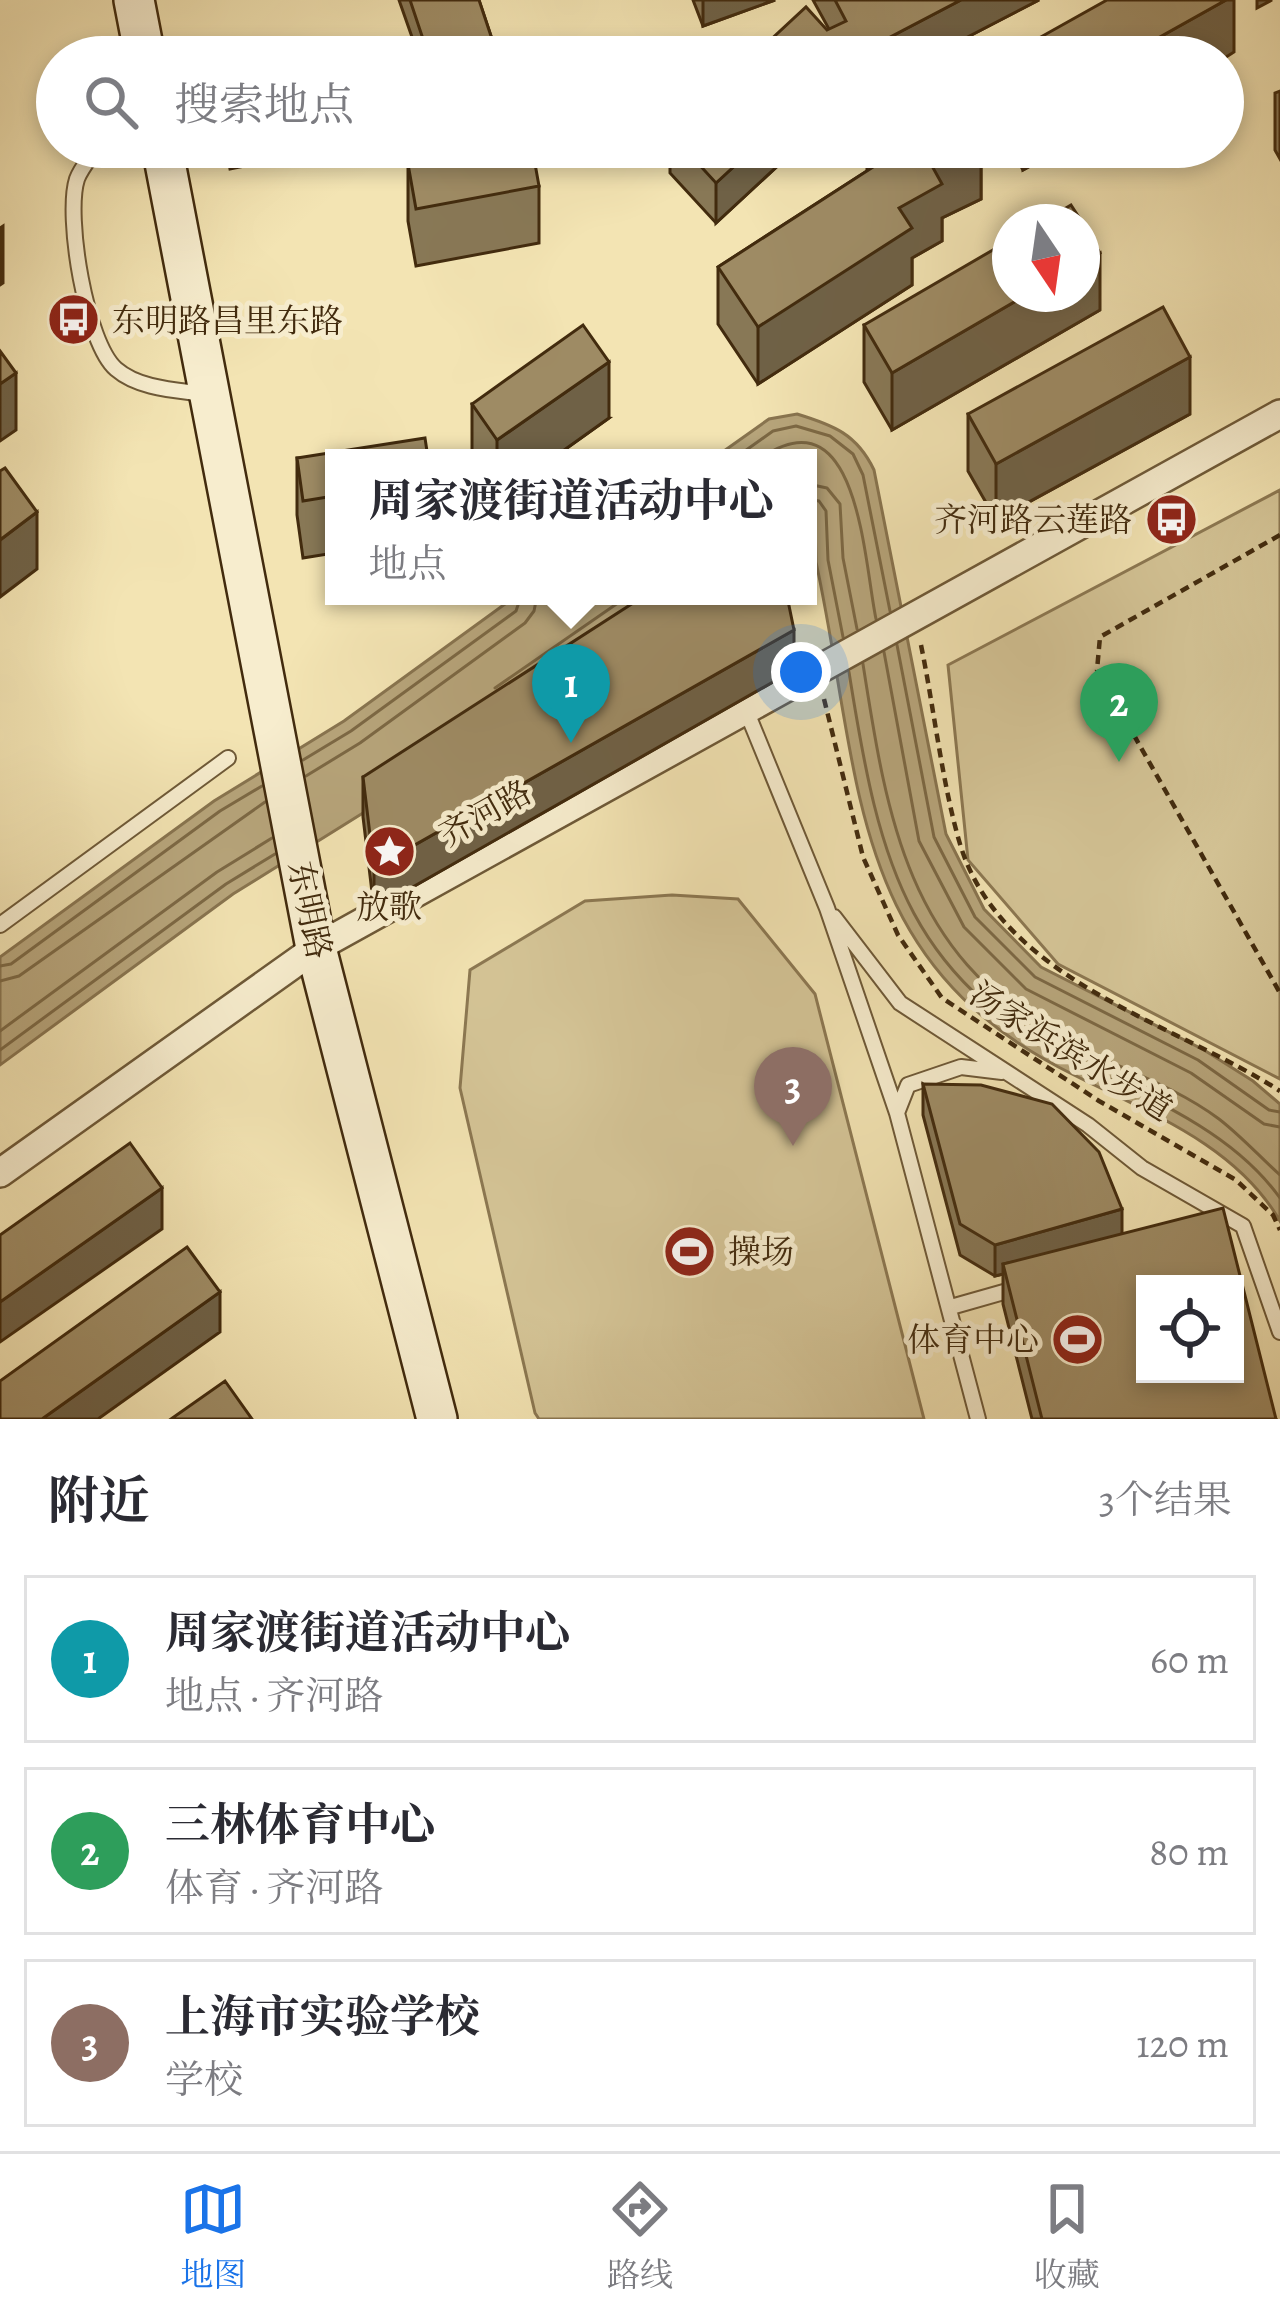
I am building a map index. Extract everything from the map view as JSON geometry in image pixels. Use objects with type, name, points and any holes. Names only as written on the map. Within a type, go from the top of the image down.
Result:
[{"type":"main road","name":"东明路","points":[[166,168],[316,948],[437,1419]]},
{"type":"street","name":"齐河路","points":[[0,1173],[316,948],[1280,414]]},
{"type":"lane","points":[[83,168],[77,178],[74,212],[97,344],[116,369],[148,385],[209,395]]},
{"type":"lane","points":[[746,710],[827,908],[897,1113],[978,1419]]},
{"type":"lane","points":[[0,925],[228,758]]},
{"type":"lane","points":[[827,908],[900,1003],[1088,1125],[1142,1168],[1243,1226],[1280,1332]]},
{"type":"lane","points":[[897,1113],[908,1085],[961,1067],[1004,1072]]},
{"type":"lane","points":[[1221,1231],[1243,1226]]},
{"type":"lane","points":[[951,1307],[1041,1282]]},
{"type":"path","points":[[1280,536],[1100,637],[1097,670],[1280,992]]},
{"type":"path","name":"汤家浜滨水步道","points":[[916,615],[960,844],[981,893],[1047,964],[1280,1091]]},
{"type":"path","name":"汤家浜滨水步道","points":[[817,670],[863,857],[898,934],[942,998],[1099,1101],[1236,1180],[1273,1215],[1280,1230]]},
{"type":"shaded area","points":[[1280,490],[1280,1079],[1058,964],[968,860],[948,665]]},
{"type":"shaded area","name":"操场","points":[[672,895],[738,899],[815,994],[924,1419],[539,1419],[535,1413],[460,1088],[470,970],[585,901]]},
{"type":"water","points":[[797,414],[822,422],[860,448],[874,470],[946,834],[984,909],[1041,967],[1204,1050],[1280,1104],[1280,1221],[1261,1194],[1215,1151],[999,1029],[944,978],[904,920],[877,858],[858,790],[817,567],[817,449],[727,449],[769,419]]},
{"type":"water","points":[[504,605],[662,605],[371,808],[233,894],[0,1065],[0,957],[214,801],[344,721]]},
{"type":"building","points":[[410,0],[479,0],[491,36],[422,36]]},
{"type":"building","points":[[835,0],[961,0],[892,36],[775,36],[806,7],[827,30],[846,21]]},
{"type":"building","points":[[1107,0],[1226,0],[1162,36],[1043,36]]},
{"type":"building","points":[[409,168],[536,168],[539,186],[416,209]]},
{"type":"building","points":[[702,168],[732,168],[716,183]]},
{"type":"building","points":[[871,168],[933,168],[942,184],[899,208],[912,228],[758,327],[718,267]]},
{"type":"building","points":[[992,250],[992,312],[997,312],[892,373],[864,325]]},
{"type":"building","points":[[1163,307],[1190,357],[996,464],[968,414]]},
{"type":"building","points":[[583,325],[609,362],[497,440],[472,404]]},
{"type":"building","points":[[0,351],[16,373],[0,384]]},
{"type":"building","points":[[425,438],[427,449],[355,449]]},
{"type":"building","points":[[325,454],[325,497],[303,501],[297,458]]},
{"type":"building","points":[[5,468],[37,512],[0,540],[0,471]]},
{"type":"building","points":[[630,605],[789,605],[794,630],[374,868],[363,777]]},
{"type":"building","points":[[923,1084],[981,1085],[1052,1104],[1099,1152],[1122,1209],[995,1245],[960,1224]]},
{"type":"building","points":[[130,1143],[162,1188],[0,1302],[0,1235]]},
{"type":"building","name":"体育中心","points":[[1223,1208],[1240,1275],[1136,1275],[1136,1383],[1244,1383],[1244,1292],[1276,1419],[1042,1419],[1003,1264]]},
{"type":"building","points":[[187,1247],[220,1292],[42,1419],[0,1419],[0,1381]]},
{"type":"building","points":[[225,1381],[252,1419],[171,1419]]},
{"type":"place","name":"东明路昌里东路","points":[[73,320]]},
{"type":"place","name":"齐河路云莲路","points":[[1171,519]]},
{"type":"place","name":"周家渡街道活动中心","points":[[571,743]]},
{"type":"place","name":"三林体育中心","points":[[1119,762]]},
{"type":"place","name":"放歌","points":[[389,852]]},
{"type":"place","name":"上海市实验学校","points":[[793,1146]]},
{"type":"place","name":"操场","points":[[689,1251]]},
{"type":"place","name":"体育中心","points":[[1078,1339]]}]
